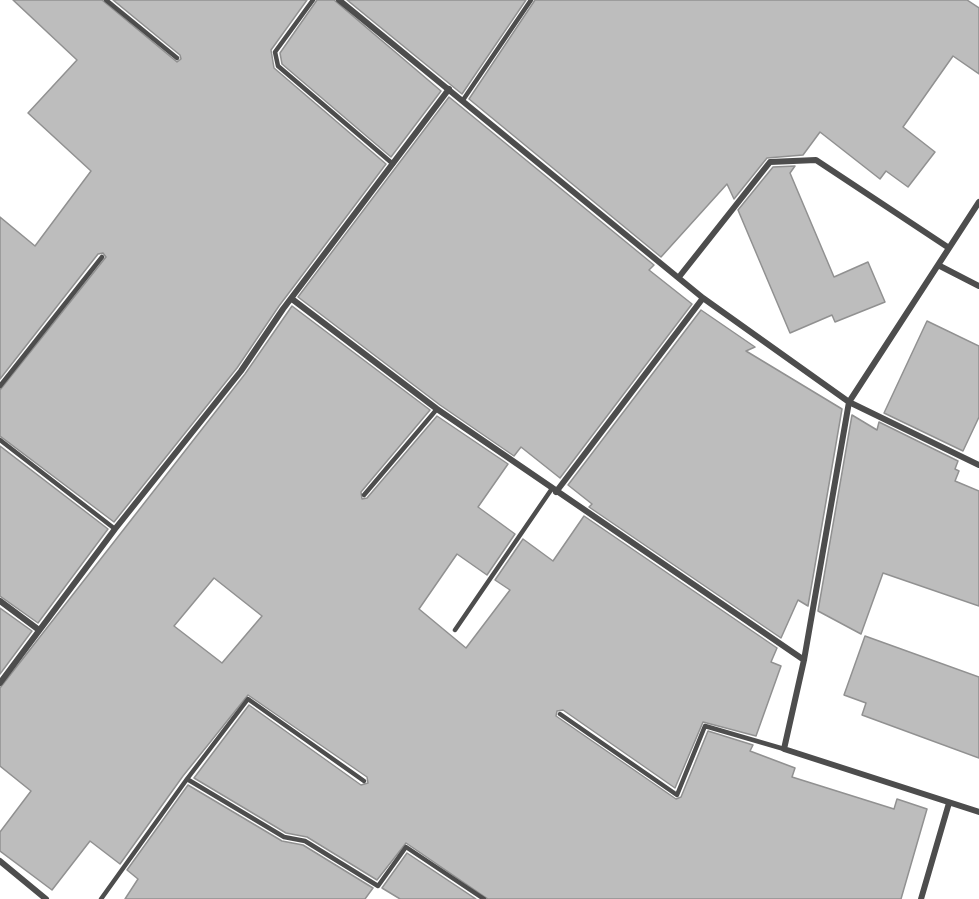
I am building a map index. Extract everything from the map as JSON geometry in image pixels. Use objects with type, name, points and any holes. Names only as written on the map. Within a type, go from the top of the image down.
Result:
[{"type":"street","points":[[339,0],[703,298],[849,402],[979,465]]},
{"type":"street","points":[[0,682],[115,529],[241,371],[449,89]]},
{"type":"street","points":[[679,277],[770,162],[816,160],[949,248]]},
{"type":"street","points":[[979,202],[849,402],[804,660],[784,749],[979,812]]},
{"type":"street","points":[[938,265],[979,286]]},
{"type":"street","points":[[554,491],[703,298]]},
{"type":"street","points":[[292,299],[437,409],[804,660]]},
{"type":"street","points":[[0,601],[39,630]]},
{"type":"street","points":[[921,899],[949,803]]},
{"type":"street","points":[[0,861],[46,899]]},
{"type":"lane","points":[[106,0],[177,58]]},
{"type":"lane","points":[[313,0],[275,52],[278,66],[393,164]]},
{"type":"lane","points":[[463,100],[531,0]]},
{"type":"lane","points":[[0,386],[102,257]]},
{"type":"lane","points":[[364,495],[437,409]]},
{"type":"lane","points":[[0,440],[115,529]]},
{"type":"lane","points":[[455,630],[554,491]]},
{"type":"lane","points":[[101,899],[187,778],[248,699],[364,781]]},
{"type":"lane","points":[[560,714],[677,795],[705,726],[784,749]]},
{"type":"lane","points":[[187,778],[284,837],[305,841],[378,886],[406,847],[484,899]]},
{"type":"building","points":[[13,0],[102,0],[177,62],[181,59],[180,55],[113,0],[307,0],[271,50],[274,68],[386,164],[279,306],[237,368],[114,522],[0,436],[0,390],[106,257],[103,253],[98,254],[0,379],[0,217],[35,246],[91,171],[28,113],[77,60]]},
{"type":"building","points":[[317,0],[334,0],[441,91],[391,157],[282,64],[280,53]]},
{"type":"building","points":[[347,0],[526,0],[462,94]]},
{"type":"building","points":[[535,0],[967,0],[979,8],[979,74],[953,56],[903,127],[935,152],[908,187],[886,171],[880,179],[820,132],[803,155],[767,158],[734,199],[727,184],[661,257],[469,99]]},
{"type":"building","points":[[449,97],[654,265],[649,270],[692,304],[560,478],[521,447],[514,456],[440,405],[298,297]]},
{"type":"building","points":[[795,166],[790,173],[834,277],[868,262],[885,302],[835,322],[832,315],[790,333],[738,210],[773,167]]},
{"type":"building","points":[[292,306],[430,410],[361,492],[362,499],[367,498],[437,416],[508,464],[478,507],[515,534],[487,575],[457,554],[419,609],[466,648],[510,590],[495,580],[523,539],[553,561],[584,516],[777,648],[771,662],[781,666],[756,736],[703,722],[675,788],[563,710],[557,711],[556,716],[676,799],[681,797],[708,731],[753,745],[750,751],[795,768],[792,777],[894,809],[897,799],[927,809],[901,899],[488,899],[406,843],[377,880],[307,837],[286,833],[194,778],[249,705],[361,785],[368,783],[367,777],[248,695],[183,776],[120,864],[90,841],[52,890],[0,851],[0,832],[31,791],[0,766],[0,688],[245,374]],"holes":[[[214,578],[262,616],[222,663],[174,626]]]},
{"type":"building","points":[[701,310],[755,347],[746,351],[842,409],[808,606],[798,600],[781,638],[589,507],[592,504],[568,485]]},
{"type":"building","points":[[927,321],[979,346],[979,417],[963,451],[884,413]]},
{"type":"building","points":[[852,415],[877,430],[879,422],[958,461],[955,469],[959,471],[955,481],[979,491],[979,606],[883,573],[861,634],[818,611]]},
{"type":"building","points":[[0,446],[108,529],[38,623],[0,596]]},
{"type":"building","points":[[0,608],[32,631],[0,674]]},
{"type":"building","points":[[865,636],[979,677],[979,758],[862,715],[866,703],[844,695]]},
{"type":"building","points":[[188,785],[282,841],[303,845],[373,888],[365,899],[125,899],[138,879],[127,870]]},
{"type":"building","points":[[407,853],[476,899],[400,899],[382,888]]}]
